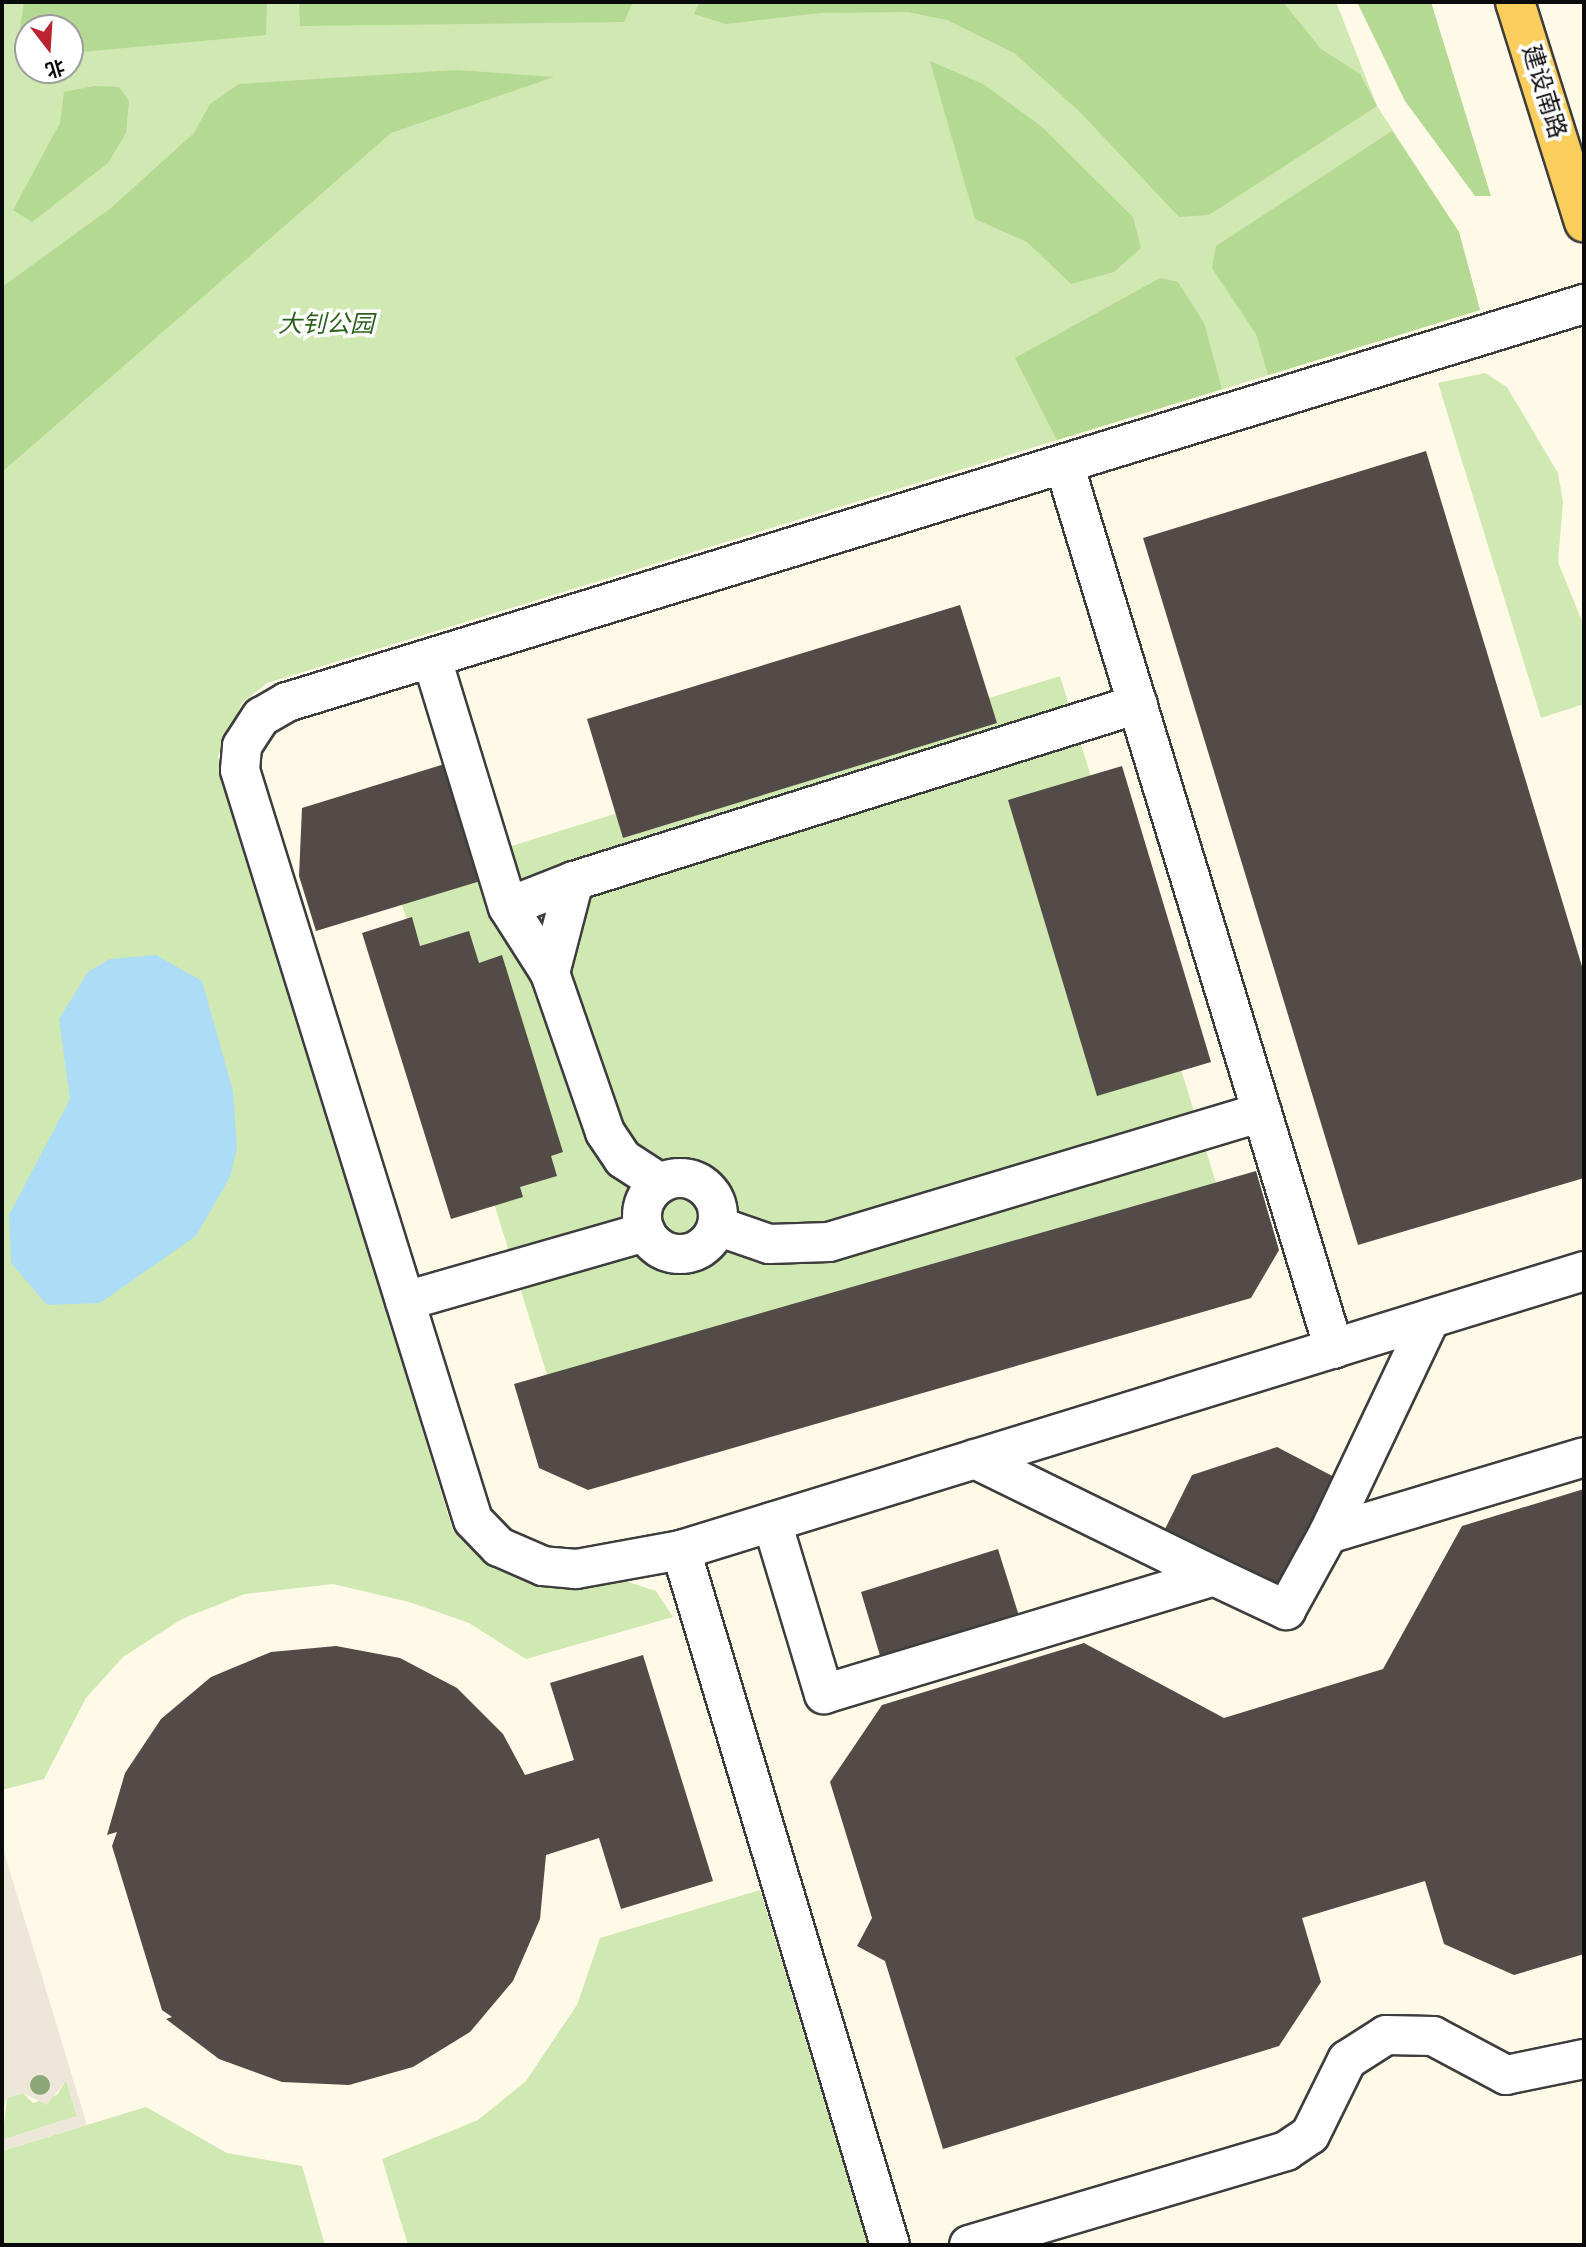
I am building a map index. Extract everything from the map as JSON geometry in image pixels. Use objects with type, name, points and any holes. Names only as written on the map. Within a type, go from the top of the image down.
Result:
[{"type":"main road","name":"建设南路","points":[[1515,2],[1584,222]]},
{"type":"street","points":[[1584,303],[288,702],[261,717],[242,746],[240,770],[473,1520],[499,1547],[543,1566],[576,1569],[681,1550],[1584,1271]]},
{"type":"street","points":[[1064,464],[1334,1349]]},
{"type":"street","points":[[432,659],[508,908],[550,973],[605,1132],[623,1159],[660,1183],[685,1178],[708,1190],[717,1226],[704,1245],[683,1254],[660,1249],[645,1232],[642,1210],[660,1183]]},
{"type":"street","points":[[508,908],[574,881],[1138,705]]},
{"type":"street","points":[[550,973],[574,881]]},
{"type":"street","points":[[717,1226],[769,1244],[830,1242],[1262,1112]]},
{"type":"street","points":[[405,1301],[645,1232]]},
{"type":"street","points":[[975,1459],[1286,1610],[1328,1534],[1430,1319]]},
{"type":"street","points":[[1328,1534],[1584,1457]]},
{"type":"street","points":[[772,1522],[824,1694],[1213,1576]]},
{"type":"street","points":[[681,1550],[890,2245]]},
{"type":"street","points":[[969,2245],[1286,2151],[1310,2135],[1347,2060],[1386,2035],[1433,2036],[1506,2075],[1584,2059]]},
{"type":"green space","name":"大钊公园","points":[[2,2],[1336,2],[1377,106],[1459,232],[1480,310],[267,683],[242,703],[218,756],[453,1531],[493,1568],[547,1586],[619,1579],[656,1591],[673,1617],[526,1659],[469,1623],[409,1602],[333,1584],[245,1594],[182,1619],[123,1657],[86,1698],[44,1779],[2,1790]]},
{"type":"green space","points":[[24,2],[267,2],[266,35],[84,52],[84,14],[22,14]]},
{"type":"green space","points":[[299,2],[633,2],[624,22],[300,26]]},
{"type":"green space","points":[[700,2],[1283,2],[1321,49],[1360,74],[1377,106],[1209,215],[1179,217],[1079,111],[1014,53],[947,20],[908,12],[821,13],[726,24],[694,14]]},
{"type":"green space","points":[[1357,2],[1431,2],[1491,196],[1475,196],[1405,101]]},
{"type":"green space","points":[[930,61],[983,84],[1041,126],[1133,217],[1141,248],[1114,272],[1071,284],[1027,242],[975,219]]},
{"type":"green space","points":[[456,70],[554,77],[391,133],[2,472],[2,287],[111,208],[194,133],[210,104],[239,84]]},
{"type":"green space","points":[[94,86],[119,87],[129,101],[126,133],[108,163],[32,222],[13,210],[60,123],[64,92]]},
{"type":"green space","points":[[1392,131],[1459,232],[1480,310],[1268,375],[1256,334],[1212,268],[1216,246]]},
{"type":"green space","points":[[1160,278],[1178,282],[1204,323],[1222,389],[1057,440],[1015,358]]},
{"type":"green space","points":[[1485,373],[1507,387],[1558,473],[1563,502],[1558,562],[1584,626],[1584,704],[1541,718],[1438,383]]},
{"type":"green space","points":[[1060,676],[1220,1196],[555,1401],[395,882]]},
{"type":"green space","points":[[760,1890],[868,2245],[408,2245],[382,2159],[478,2120],[526,2081],[577,2005],[600,1938]]},
{"type":"green space","points":[[66,2080],[77,2116],[2,2140],[7,2098],[23,2093],[33,2103],[57,2095]]},
{"type":"green space","points":[[146,2107],[227,2153],[302,2166],[325,2245],[2,2245],[2,2151]]},
{"type":"shaded area","points":[[2,1845],[87,2125],[2,2151],[2,2140],[77,2116],[66,2080],[47,2105],[23,2093],[7,2098],[2,2113]]},
{"type":"water","points":[[156,955],[202,981],[233,1091],[237,1148],[230,1177],[196,1236],[100,1303],[47,1305],[11,1263],[9,1215],[70,1099],[59,1019],[88,972],[110,959]]},
{"type":"building","points":[[1426,451],[1584,973],[1584,1178],[1358,1245],[1143,538]]},
{"type":"building","points":[[960,605],[997,723],[623,838],[587,719]]},
{"type":"building","points":[[451,762],[487,879],[316,931],[299,876],[302,808]]},
{"type":"building","points":[[1122,766],[1211,1062],[1097,1096],[1008,800]]},
{"type":"building","points":[[412,917],[420,946],[469,931],[479,963],[502,955],[563,1152],[551,1156],[557,1176],[520,1187],[523,1197],[451,1219],[362,933]]},
{"type":"building","points":[[1256,1171],[1279,1250],[1251,1298],[588,1490],[539,1468],[514,1384]]},
{"type":"building","points":[[1277,1447],[1340,1480],[1280,1597],[1161,1537],[1192,1475]]},
{"type":"building","points":[[1584,1489],[1584,1954],[1514,1975],[1444,1944],[1425,1881],[1302,1918],[1321,1982],[1279,2046],[943,2149],[885,1961],[857,1946],[872,1918],[830,1782],[882,1705],[1084,1643],[1224,1718],[1383,1669],[1462,1526]]},
{"type":"building","points":[[998,1549],[1019,1616],[881,1659],[861,1592]]},
{"type":"building","points":[[336,1646],[400,1658],[457,1688],[503,1734],[525,1775],[574,1760],[550,1683],[643,1655],[713,1881],[621,1909],[599,1838],[546,1855],[540,1919],[513,1981],[470,2032],[413,2067],[349,2085],[282,2082],[219,2059],[166,2019],[172,2017],[162,2010],[112,1846],[117,1832],[107,1835],[125,1773],[161,1719],[211,1677],[271,1652]]}]
